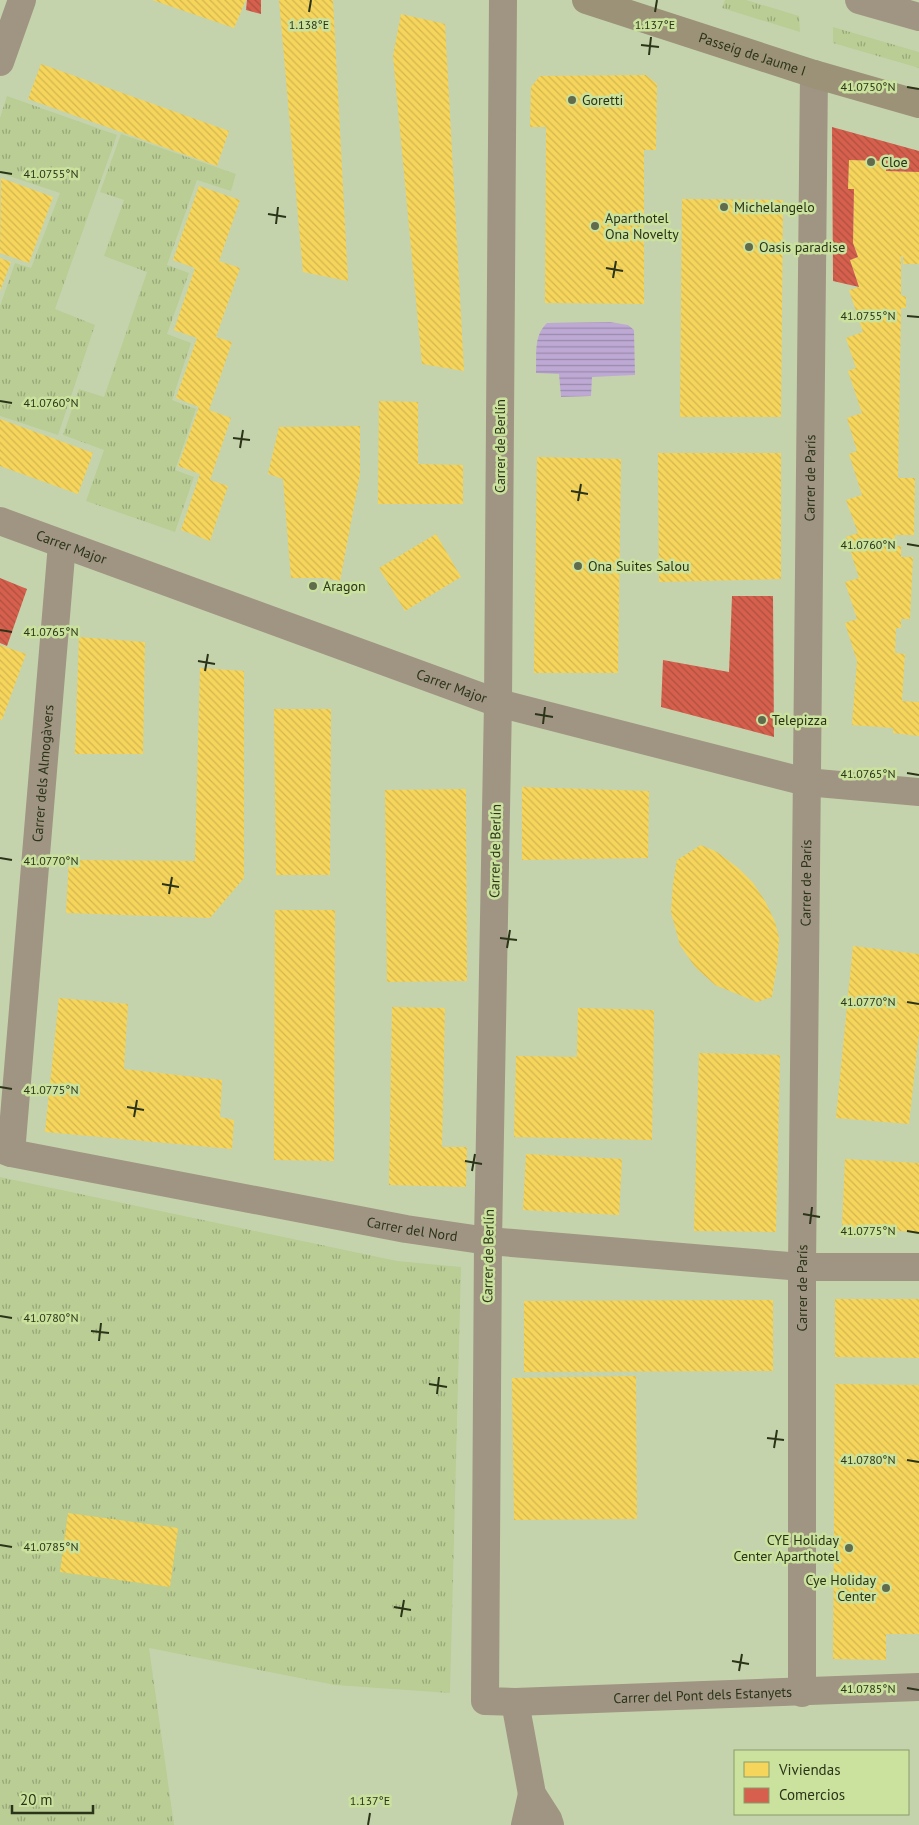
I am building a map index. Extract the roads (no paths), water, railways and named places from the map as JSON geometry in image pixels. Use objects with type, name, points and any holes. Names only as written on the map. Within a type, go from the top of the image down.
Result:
[{"type":"street","points":[[0,62],[22,0]]},
{"type":"street","name":"Carrer de Berlín","points":[[485,1701],[488,1241],[498,703],[503,0]]},
{"type":"street","name":"Passeig de Jaume I","points":[[586,0],[814,74],[919,104]]},
{"type":"street","points":[[859,0],[919,17]]},
{"type":"street","name":"Carrer de París","points":[[802,1692],[802,1267],[814,74]]},
{"type":"street","name":"Carrer Major","points":[[0,521],[498,703],[806,782],[919,792]]},
{"type":"street","name":"Carrer dels Almogàvers","points":[[6,1151],[62,544]]},
{"type":"street","name":"Carrer del Nord","points":[[6,1151],[406,1229],[488,1241],[802,1267],[919,1267]]},
{"type":"street","name":"Carrer del Pont dels Estanyets","points":[[485,1701],[515,1702],[919,1687]]},
{"type":"street","points":[[515,1702],[532,1794],[550,1825]]},
{"type":"street","points":[[525,1825],[532,1794]]},
{"type":"place","name":"Goretti","points":[[572,100]]},
{"type":"place","name":"Cloe","points":[[871,162]]},
{"type":"place","name":"Michelangelo","points":[[724,207]]},
{"type":"place","name":"Aparthotel Ona Novelty","points":[[595,226]]},
{"type":"place","name":"Oasis paradise","points":[[749,247]]},
{"type":"place","name":"Ona Suites Salou","points":[[578,566]]},
{"type":"place","name":"Aragon","points":[[313,586]]},
{"type":"place","name":"Telepizza","points":[[762,720]]},
{"type":"place","name":"CYE Holiday Center Aparthotel","points":[[849,1548]]},
{"type":"place","name":"Cye Holiday Center","points":[[886,1588]]}]
